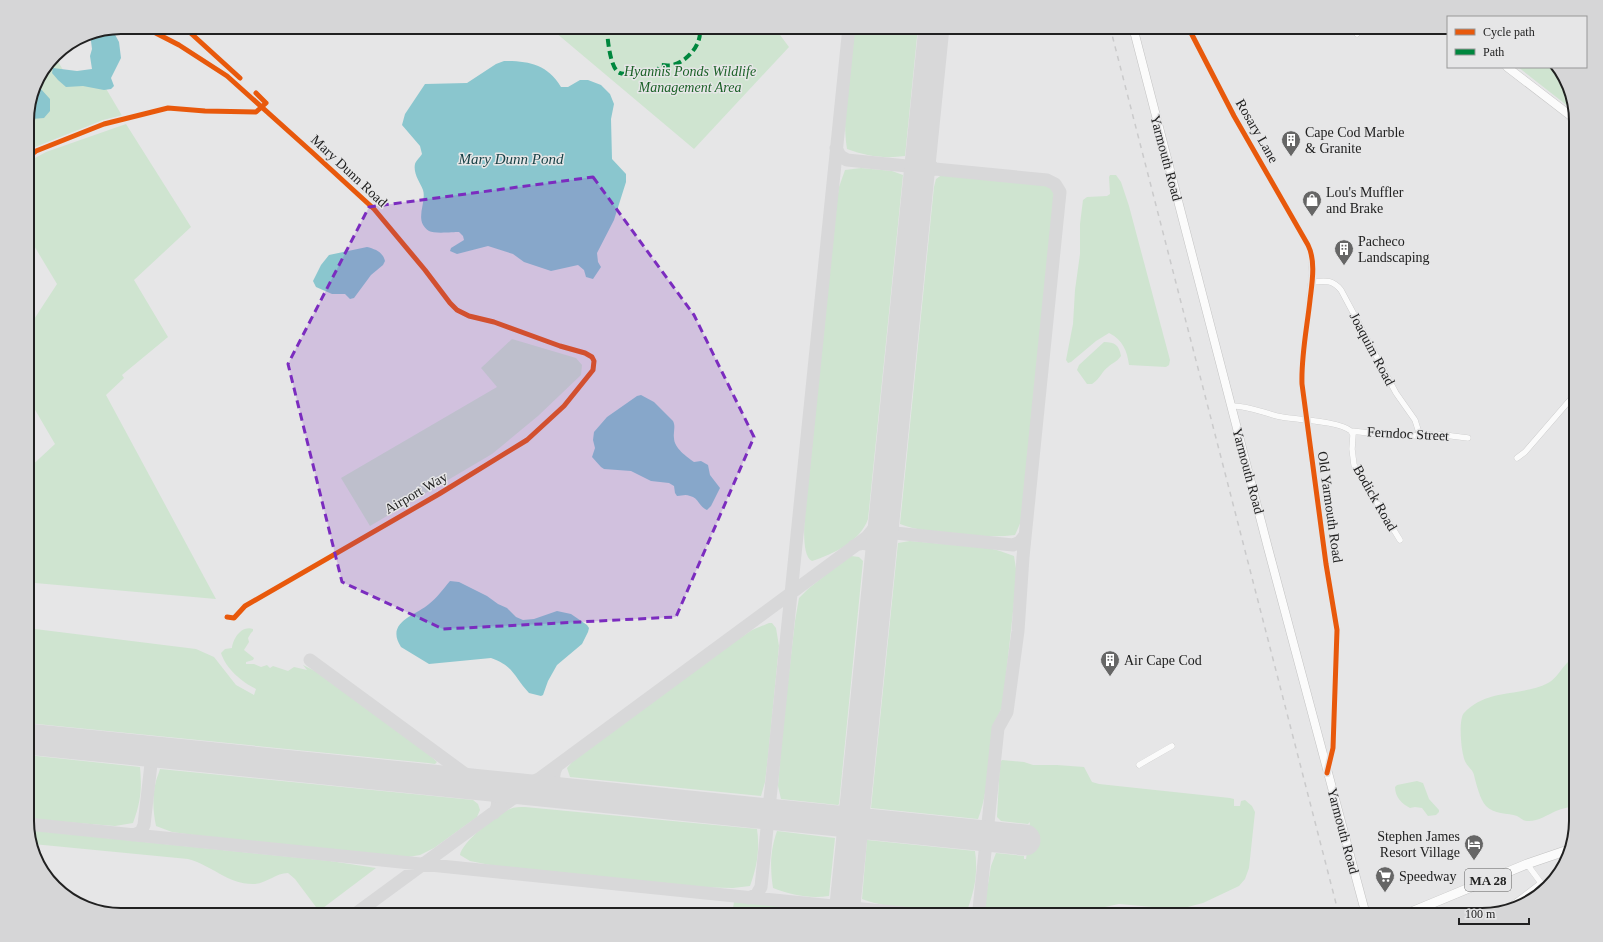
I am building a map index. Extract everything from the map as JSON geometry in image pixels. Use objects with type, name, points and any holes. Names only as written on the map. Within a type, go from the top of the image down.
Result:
[{"type":"main road","name":"Yarmouth Road","points":[[1135,34],[1327,773],[1364,908]]},
{"type":"main road","points":[[1508,68],[1569,114]]},
{"type":"main road","name":"MA 28","points":[[1421,908],[1527,864],[1563,852]]},
{"type":"street","name":"Mary Dunn Road","points":[[157,34],[200,58],[228,76],[374,209],[457,310],[469,316],[494,322],[560,346],[585,353],[592,357],[594,361]]},
{"type":"street","name":"Rosary Lane","points":[[1192,34],[1234,116],[1308,245]]},
{"type":"street","name":"Old Yarmouth Road","points":[[1308,245],[1312,259],[1312,282],[1302,368],[1306,421],[1337,630],[1333,742],[1332,754],[1327,773]]},
{"type":"street","name":"Joaquim Road","points":[[1312,282],[1336,283],[1341,290],[1396,394],[1415,420],[1420,436]]},
{"type":"street","name":"Airport Way","points":[[227,617],[234,618],[245,606],[439,494],[527,440],[564,406],[593,370],[594,361]]},
{"type":"street","points":[[1517,458],[1525,452],[1569,400]]},
{"type":"street","name":"Ferndoc Street","points":[[1231,406],[1240,406],[1281,417],[1343,427],[1351,431],[1377,435],[1420,436],[1436,434],[1468,438]]},
{"type":"street","name":"Bodick Road","points":[[1351,431],[1353,435],[1352,449],[1354,465],[1400,540]]},
{"type":"street","points":[[1320,746],[1333,742]]},
{"type":"street","points":[[1139,765],[1172,746]]},
{"type":"street","points":[[1527,864],[1541,884]]},
{"type":"highlighted area","points":[[593,177],[694,315],[754,437],[676,617],[443,629],[342,582],[288,364],[369,207]]},
{"type":"green space","name":"Hyannis Ponds Wildlife Management Area","points":[[557,34],[779,34],[789,47],[694,149]]},
{"type":"green space","points":[[853,34],[917,34],[905,156],[875,156],[847,149],[845,119],[848,73]]},
{"type":"green space","points":[[58,62],[71,83],[95,70],[124,119],[48,147],[34,154],[34,116],[37,99],[43,83],[52,68]]},
{"type":"green space","points":[[1519,68],[1551,68],[1560,83],[1567,106]]},
{"type":"green space","points":[[126,124],[191,227],[134,280],[168,337],[122,375],[124,378],[106,395],[216,599],[35,583],[34,581],[34,464],[55,444],[34,408],[34,319],[57,284],[34,246],[34,159],[46,152]]},
{"type":"green space","points":[[861,168],[892,171],[903,175],[868,519],[859,534],[852,541],[837,551],[812,561],[808,557],[804,541],[804,520],[836,206],[839,187],[845,170]]},
{"type":"green space","points":[[943,174],[1047,184],[1052,187],[1055,193],[1026,493],[1022,519],[1015,535],[990,536],[948,533],[918,529],[900,524],[934,187],[936,179]]},
{"type":"green space","points":[[1110,175],[1116,175],[1121,182],[1129,206],[1170,360],[1169,365],[1166,367],[1129,365],[1124,346],[1118,339],[1109,333],[1096,341],[1071,362],[1068,363],[1066,360],[1073,324],[1075,290],[1080,254],[1080,224],[1083,200],[1087,197],[1107,196],[1110,194]]},
{"type":"green space","points":[[512,339],[576,358],[582,365],[581,375],[538,416],[492,454],[370,526],[341,478],[497,387],[481,368]]},
{"type":"green space","points":[[1104,342],[1116,345],[1121,356],[1106,369],[1095,382],[1092,384],[1087,384],[1077,370],[1079,365]]},
{"type":"green space","points":[[910,541],[989,548],[1014,556],[1017,575],[1003,703],[994,726],[986,786],[982,808],[978,819],[871,808],[898,543]]},
{"type":"green space","points":[[851,556],[859,557],[863,561],[839,804],[781,799],[778,786],[783,725],[799,598],[808,589]]},
{"type":"green space","points":[[772,623],[776,628],[779,646],[765,782],[761,796],[570,777],[567,768],[574,760],[722,650],[752,630]]},
{"type":"green space","points":[[34,629],[196,649],[214,657],[236,685],[254,695],[256,689],[245,683],[231,670],[223,659],[221,653],[225,649],[232,648],[234,640],[239,633],[245,629],[253,629],[248,638],[249,642],[244,650],[254,658],[253,660],[246,662],[246,664],[254,664],[261,667],[267,665],[270,668],[273,666],[288,671],[294,667],[307,670],[303,665],[317,672],[427,753],[437,762],[435,764],[34,724]]},
{"type":"green space","points":[[1569,661],[1569,807],[1531,821],[1489,809],[1482,800],[1478,791],[1472,770],[1464,759],[1461,722],[1464,713],[1473,705],[1494,696],[1527,690],[1548,683],[1554,679]]},
{"type":"green space","points":[[34,756],[140,767],[140,795],[138,808],[133,823],[115,826],[34,820]]},
{"type":"green space","points":[[1002,760],[1024,762],[1033,765],[1084,767],[1092,782],[1099,784],[1230,798],[1234,799],[1234,806],[1240,806],[1241,801],[1245,800],[1252,806],[1255,812],[1249,868],[1245,879],[1239,886],[1203,903],[1184,908],[1163,908],[1119,904],[1100,908],[984,908],[991,866],[996,853],[1024,856],[1024,859],[1026,859],[1027,852],[1024,851],[1026,829],[1029,829],[1030,822],[1028,824],[1001,821],[997,817],[1000,762]]},
{"type":"green space","points":[[160,769],[473,800],[478,804],[480,810],[477,817],[434,848],[420,855],[408,857],[214,838],[172,832],[156,826],[153,798]]},
{"type":"green space","points":[[1417,781],[1423,783],[1429,799],[1439,810],[1436,815],[1428,816],[1422,808],[1410,808],[1398,797],[1395,791],[1395,787],[1397,785]]},
{"type":"green space","points":[[515,807],[757,829],[758,851],[750,886],[733,888],[693,887],[495,866],[470,861],[460,855],[473,836],[497,816]]},
{"type":"green space","points":[[35,831],[330,861],[376,868],[323,908],[317,908],[295,879],[288,873],[284,873],[264,882],[255,884],[245,883],[228,878],[188,859],[38,844]]},
{"type":"green space","points":[[777,831],[835,838],[829,896],[801,896],[773,888],[771,860]]},
{"type":"green space","points":[[867,840],[975,851],[975,880],[968,908],[901,908],[881,905],[862,899]]},
{"type":"green space","points":[[734,902],[798,908],[733,908]]},
{"type":"water","points":[[115,34],[119,42],[121,58],[111,78],[114,86],[111,89],[104,90],[83,86],[66,87],[52,73],[53,68],[77,71],[92,69],[90,56],[92,49],[91,41],[93,39]]},
{"type":"water","name":"Mary Dunn Pond","points":[[504,61],[537,65],[550,73],[561,87],[568,87],[580,80],[588,80],[601,85],[610,94],[614,104],[611,119],[612,159],[626,174],[626,182],[614,220],[597,253],[598,262],[601,267],[593,279],[586,277],[584,270],[578,265],[551,271],[524,262],[513,254],[488,246],[457,254],[450,251],[451,248],[464,240],[463,236],[459,232],[431,232],[424,227],[421,217],[424,195],[416,175],[415,168],[416,163],[422,154],[420,146],[402,125],[405,114],[425,84],[467,83],[496,64]]},
{"type":"water","points":[[41,89],[50,99],[50,111],[44,118],[34,119],[37,99]]},
{"type":"water","points":[[367,247],[381,253],[385,261],[383,265],[371,275],[354,298],[350,299],[345,294],[332,294],[316,287],[313,281],[321,265],[329,255]]},
{"type":"water","points":[[641,395],[654,402],[673,421],[675,442],[681,452],[694,462],[701,461],[708,465],[710,475],[720,488],[711,506],[707,510],[704,509],[693,497],[687,495],[677,496],[674,486],[669,483],[651,481],[631,471],[604,469],[592,457],[595,448],[593,440],[594,432],[607,417],[637,396]]},
{"type":"water","points":[[450,581],[459,582],[487,596],[498,604],[507,608],[516,617],[523,620],[534,619],[557,611],[571,614],[587,625],[589,628],[588,632],[582,644],[557,665],[548,681],[543,695],[541,696],[529,693],[509,668],[499,661],[491,658],[429,664],[401,647],[397,638],[399,626],[410,616],[432,602]]},
{"type":"taxiway","points":[[749,898],[757,894],[761,887],[848,34]]},
{"type":"taxiway","points":[[836,148],[840,156],[847,160],[907,166],[916,162],[921,153]]},
{"type":"taxiway","points":[[921,153],[926,163],[935,169],[1047,180],[1055,184],[1060,192],[1023,557],[1018,631],[1007,712],[998,728],[979,908]]},
{"type":"taxiway","points":[[918,180],[925,172],[935,169]]},
{"type":"taxiway","points":[[513,788],[526,785],[539,779],[867,537],[877,525],[885,506]]},
{"type":"taxiway","points":[[884,517],[887,528],[895,533],[1013,545],[1020,542],[1025,535]]},
{"type":"taxiway","points":[[881,545],[886,537],[895,533]]},
{"type":"taxiway","points":[[854,546],[859,544],[867,544],[871,546],[879,556],[880,561]]},
{"type":"taxiway","points":[[310,660],[480,785]]},
{"type":"taxiway","points":[[133,835],[141,832],[144,825],[151,764],[148,757],[139,750]]},
{"type":"taxiway","points":[[151,764],[156,756],[165,753]]},
{"type":"taxiway","points":[[557,766],[554,774],[555,782],[565,794]]},
{"type":"taxiway","points":[[483,785],[491,790],[496,797],[498,804],[494,813]]},
{"type":"taxiway","points":[[363,908],[512,799],[523,794],[539,791]]},
{"type":"taxiway","points":[[770,799],[774,810],[783,816]]},
{"type":"taxiway","points":[[755,813],[766,809],[770,799]]},
{"type":"taxiway","points":[[34,825],[853,908]]},
{"type":"taxiway","points":[[834,906],[841,903],[846,893]]},
{"type":"runway","points":[[845,908],[933,34]]},
{"type":"runway","points":[[34,740],[1025,840]]},
{"type":"railway","points":[[1112,34],[1337,908]]},
{"type":"marked path","points":[[608,34],[611,60],[617,71],[622,74],[635,71],[653,74],[661,65],[673,65],[679,63],[694,50],[700,34]]},
{"type":"cycle path","points":[[158,34],[179,45],[227,76],[374,209],[457,310],[469,316],[494,322],[560,346],[585,353],[592,357],[594,361],[593,370],[564,406],[527,440],[439,494],[245,606],[234,618],[227,617]]},
{"type":"cycle path","points":[[192,34],[240,78]]},
{"type":"cycle path","points":[[1192,34],[1234,116],[1308,245],[1312,258],[1312,279],[1303,352],[1302,384],[1326,564],[1337,630],[1333,748],[1327,773]]},
{"type":"cycle path","points":[[34,153],[104,124],[168,108],[205,111],[256,112],[266,103],[256,93]]},
{"type":"place","name":"Cape Cod Marble & Granite","points":[[1291,157]]},
{"type":"place","name":"Lou's Muffler and Brake","points":[[1312,217]]},
{"type":"place","name":"Pacheco Landscaping","points":[[1344,266]]},
{"type":"place","name":"Air Cape Cod","points":[[1110,677]]},
{"type":"place","name":"Stephen James Resort Village","points":[[1474,861]]},
{"type":"place","name":"Speedway","points":[[1385,893]]}]
